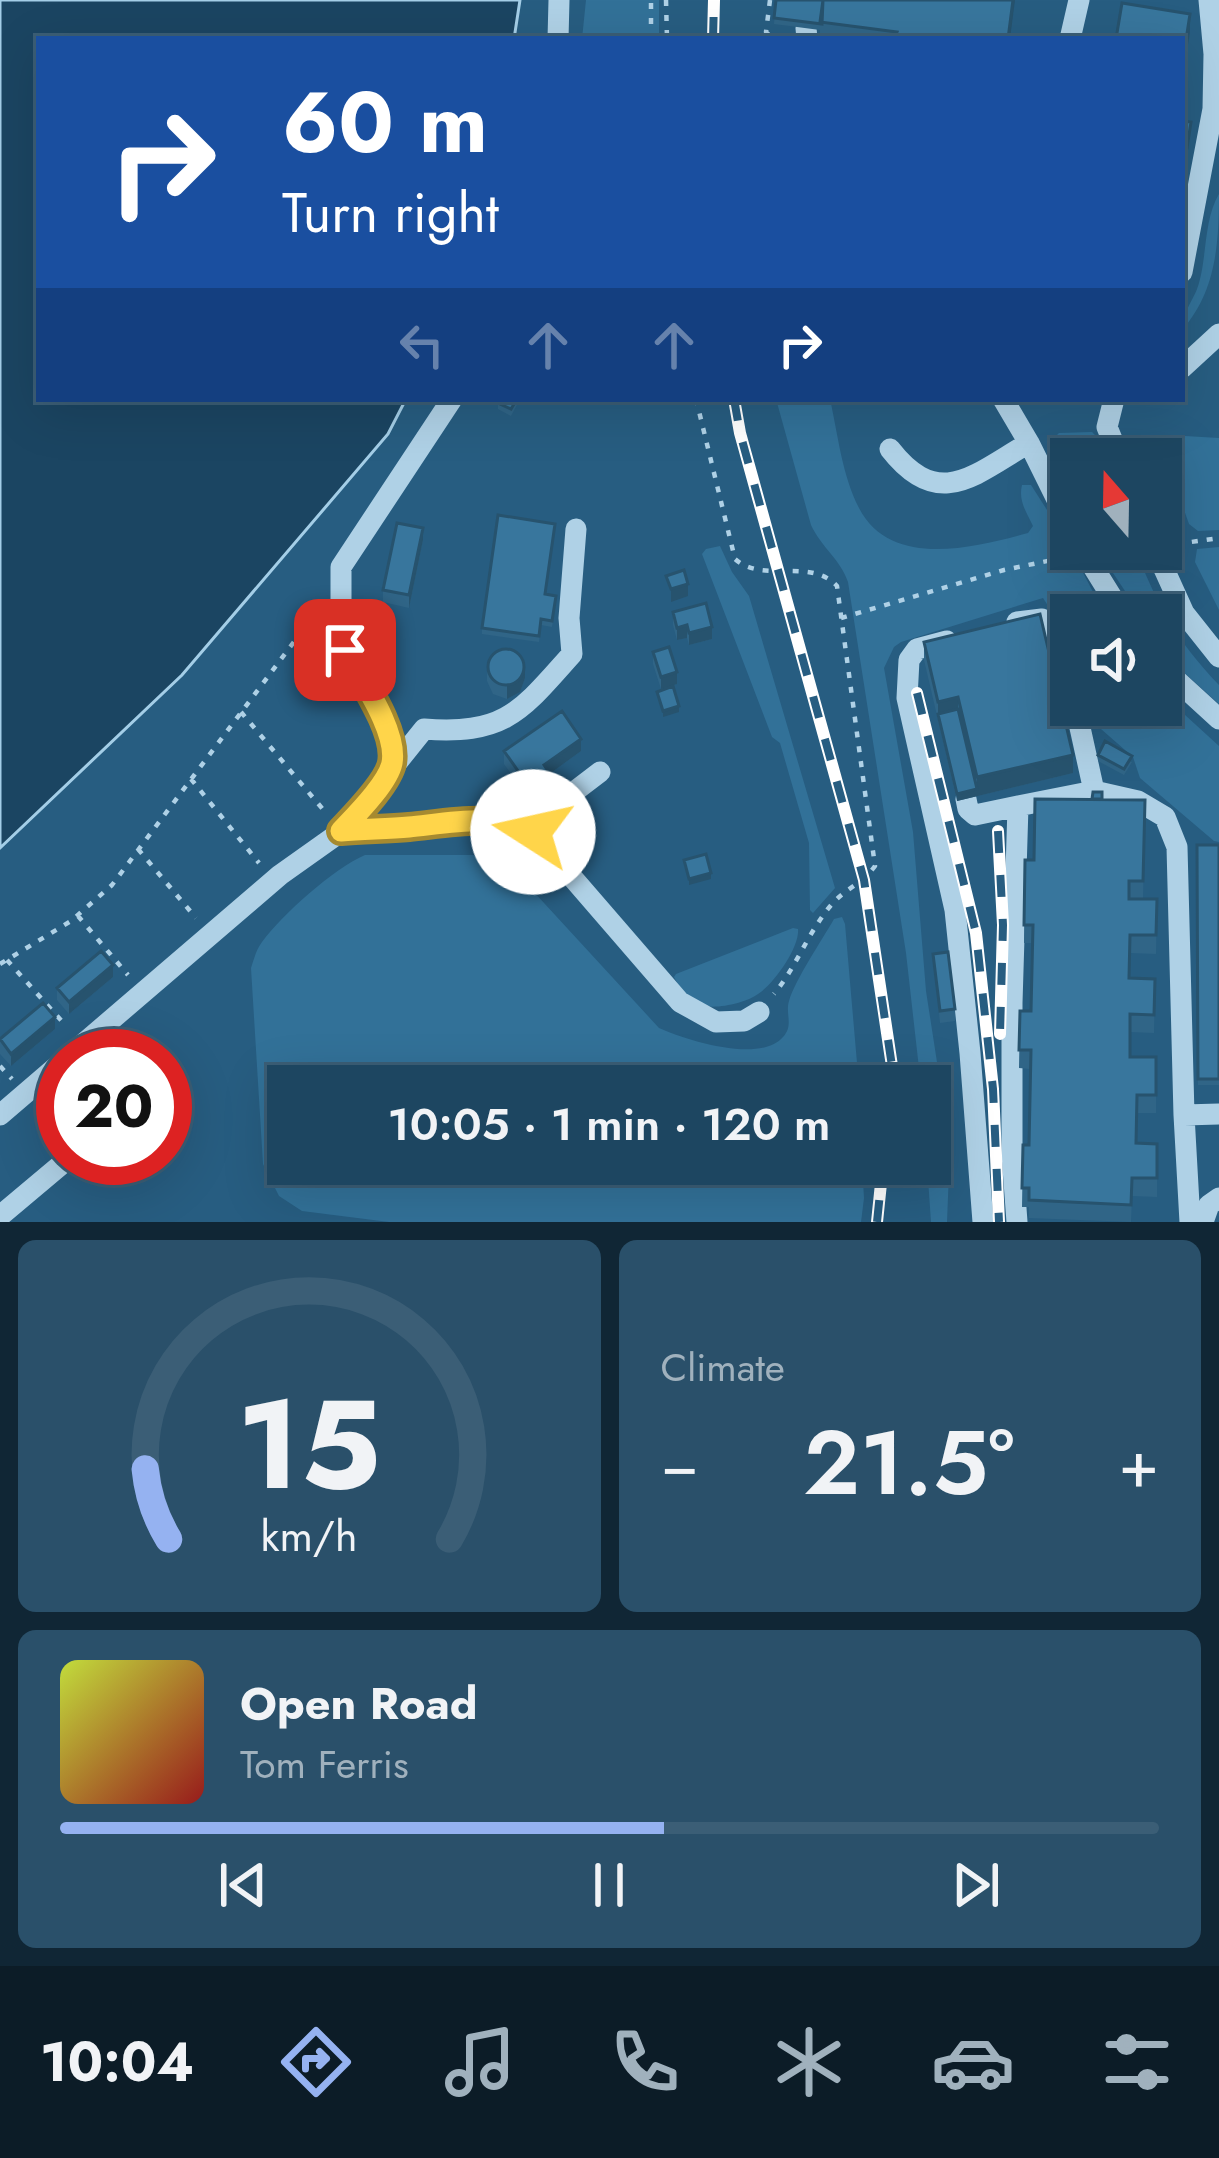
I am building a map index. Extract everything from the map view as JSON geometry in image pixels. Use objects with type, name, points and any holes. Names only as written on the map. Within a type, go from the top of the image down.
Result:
[{"type":"street","points":[[558,36],[559,0]]},
{"type":"street","points":[[1071,36],[1079,0]]},
{"type":"street","points":[[1185,256],[1213,109],[1209,0]]},
{"type":"street","points":[[1185,365],[1219,334]]},
{"type":"street","points":[[392,766],[390,735],[345,650],[341,567],[450,402]]},
{"type":"street","points":[[1005,402],[1050,486]]},
{"type":"street","points":[[1111,438],[1107,427],[1113,402]]},
{"type":"street","points":[[890,449],[919,478],[958,483],[1029,443]]},
{"type":"street","points":[[101,1029],[274,880],[341,831],[424,729],[481,729],[526,706],[572,654],[569,618],[576,529]]},
{"type":"street","points":[[1167,570],[1184,613],[1219,658]]},
{"type":"street","points":[[1005,625],[1042,619],[1050,628]]},
{"type":"street","points":[[961,637],[917,649],[908,660],[907,698],[955,910],[983,1222]]},
{"type":"street","points":[[1182,685],[1219,719]]},
{"type":"street","points":[[1080,726],[1094,790]]},
{"type":"street","points":[[533,832],[562,801],[600,772]]},
{"type":"street","points":[[966,799],[975,815],[1094,790],[1138,801],[1165,817],[1177,848],[1190,1222]]},
{"type":"street","points":[[1017,1222],[1012,1004],[1018,806]]},
{"type":"street","points":[[341,831],[455,821],[521,825],[533,832],[680,1002],[716,1022],[744,1021],[760,1012]]},
{"type":"street","points":[[8,1109],[36,1085]]},
{"type":"street","points":[[8,1109],[36,1095]]},
{"type":"street","points":[[1184,1115],[1219,1114]]},
{"type":"street","points":[[0,1216],[37,1185]]},
{"type":"street","points":[[1203,1222],[1209,1205],[1219,1198]]},
{"type":"path","points":[[651,0],[651,36]]},
{"type":"path","points":[[666,0],[667,36]]},
{"type":"path","points":[[769,36],[770,0]]},
{"type":"path","points":[[697,402],[735,559],[755,570],[816,573],[837,586],[875,866],[834,901],[760,1012]]},
{"type":"path","points":[[1182,544],[1219,538]]},
{"type":"path","points":[[842,618],[1050,559]]},
{"type":"path","points":[[54,1029],[4,962],[78,916],[112,884],[340,580]]},
{"type":"path","points":[[241,712],[341,831]]},
{"type":"path","points":[[191,779],[274,880]]},
{"type":"path","points":[[138,849],[211,935]]},
{"type":"path","points":[[78,916],[143,993]]},
{"type":"shaded area","points":[[0,0],[520,0],[514,36],[36,36],[36,402],[404,402],[388,434],[182,675],[0,848]]},
{"type":"shaded area","points":[[586,0],[659,0],[659,36],[582,36]]},
{"type":"shaded area","points":[[1219,194],[1209,283],[1185,326],[1199,283]]},
{"type":"shaded area","points":[[777,402],[831,402],[853,495],[873,527],[891,540],[913,547],[960,548],[1028,533],[1033,526],[1021,491],[1022,485],[1031,485],[1050,515],[1050,570],[1082,570],[1094,594],[1050,594],[1050,609],[1043,598],[901,642],[884,668],[913,832],[926,991],[937,1065],[919,1065],[906,953],[848,582],[811,525]]},
{"type":"shaded area","points":[[1092,432],[1098,438],[1054,438],[1059,433]]},
{"type":"shaded area","points":[[1179,438],[1219,438],[1219,530],[1198,531],[1189,524],[1182,504]]},
{"type":"shaded area","points":[[720,546],[749,596],[835,888],[813,913],[809,843],[780,743],[772,737],[702,554]]},
{"type":"shaded area","points":[[1219,547],[1219,610],[1195,562],[1197,549]]},
{"type":"shaded area","points":[[1111,570],[1144,570],[1155,594],[1127,594]]},
{"type":"shaded area","points":[[1182,640],[1219,685],[1219,704],[1182,671]]},
{"type":"shaded area","points":[[1182,712],[1219,746],[1219,842],[1140,778],[1133,757],[1098,726],[1182,726]]},
{"type":"shaded area","points":[[365,855],[493,855],[510,866],[659,1028],[722,1047],[758,1049],[783,1037],[797,982],[834,919],[842,917],[857,1065],[267,1065],[267,1172],[251,968],[260,945],[282,919]]},
{"type":"shaded area","points":[[798,929],[798,937],[785,965],[764,989],[746,1000],[701,1005],[688,997],[674,977],[676,974]]},
{"type":"shaded area","points":[[274,1185],[863,1185],[864,1198],[861,1222],[389,1222],[302,1211],[279,1196]]},
{"type":"shaded area","points":[[928,1185],[948,1185],[947,1222],[931,1222]]},
{"type":"building","points":[[776,0],[823,0],[822,24],[774,18]]},
{"type":"building","points":[[823,0],[1013,0],[1008,36],[895,36],[897,32],[820,22]]},
{"type":"building","points":[[1122,3],[1190,14],[1185,46],[1185,36],[1116,36]]},
{"type":"building","points":[[1185,121],[1191,122],[1185,148]]},
{"type":"building","points":[[498,515],[555,524],[545,594],[556,596],[552,621],[541,619],[539,636],[482,628]]},
{"type":"building","points":[[397,523],[423,528],[409,595],[383,590]]},
{"type":"building","points":[[684,570],[688,584],[671,589],[666,576]]},
{"type":"building","points":[[706,603],[712,627],[689,633],[687,625],[677,628],[673,612]]},
{"type":"building","points":[[1040,614],[1050,657],[1050,726],[1066,726],[1073,755],[977,777],[958,697],[938,702],[924,642]]},
{"type":"building","points":[[669,647],[677,672],[661,677],[653,652]]},
{"type":"building","points":[[506,649],[519,654],[524,667],[519,680],[506,685],[493,680],[488,667],[493,654]]},
{"type":"building","points":[[673,686],[679,706],[663,711],[657,692]]},
{"type":"building","points":[[958,709],[977,789],[957,794],[938,714]]},
{"type":"building","points":[[562,711],[581,739],[544,765],[548,771],[528,785],[504,751]]},
{"type":"building","points":[[1105,741],[1132,756],[1124,769],[1098,755]]},
{"type":"building","points":[[1035,799],[1145,800],[1143,881],[1129,881],[1129,899],[1157,899],[1156,935],[1130,935],[1129,978],[1155,979],[1154,1015],[1130,1014],[1130,1057],[1156,1057],[1156,1095],[1137,1095],[1136,1143],[1157,1144],[1157,1178],[1132,1178],[1131,1205],[1029,1200],[1029,1188],[1022,1188],[1023,1145],[1029,1145],[1031,1050],[1019,1050],[1020,1011],[1031,1011],[1033,925],[1024,925],[1025,860],[1034,860]]},
{"type":"building","points":[[1197,845],[1219,845],[1219,1079],[1198,1079]]},
{"type":"building","points":[[706,854],[711,873],[689,879],[684,860]]},
{"type":"building","points":[[101,951],[113,965],[69,1002],[57,988]]},
{"type":"building","points":[[948,952],[955,1009],[940,1011],[933,954]]},
{"type":"building","points":[[43,1003],[55,1017],[11,1054],[0,1039]]},
{"type":"railway","points":[[713,36],[714,0]]},
{"type":"railway","points":[[735,402],[864,880],[892,1065]]},
{"type":"railway","points":[[917,693],[976,933],[993,1089],[999,1222]]},
{"type":"railway","points":[[998,831],[1003,925],[1000,1034]]},
{"type":"railway","points":[[877,1222],[881,1185]]},
{"type":"route","points":[[345,650],[390,735],[392,766],[341,831],[455,821],[521,825],[533,832]]}]
